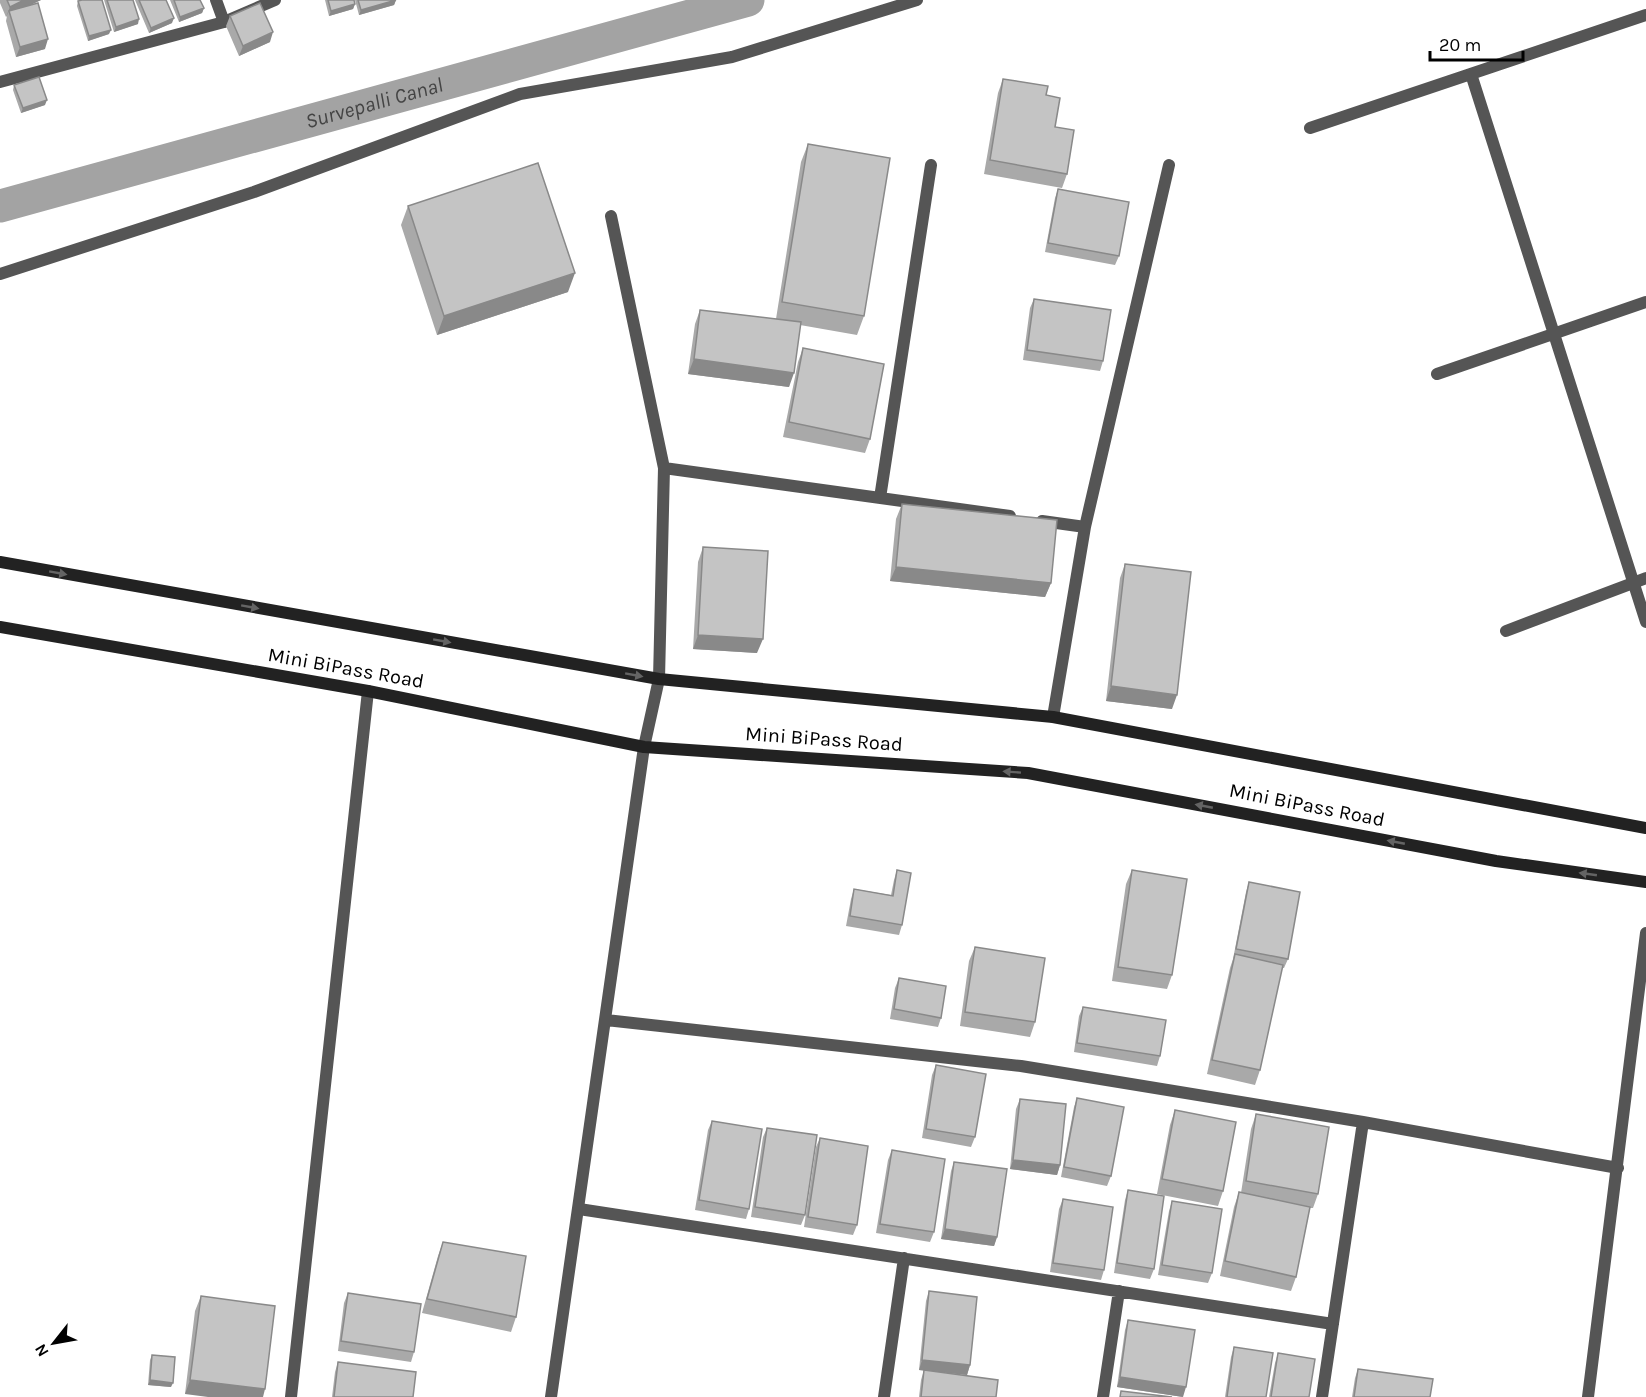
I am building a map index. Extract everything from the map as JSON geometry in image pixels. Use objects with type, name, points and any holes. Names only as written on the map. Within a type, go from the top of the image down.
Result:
[{"type":"main road","points":[[0,562],[659,679],[1053,717],[1646,828]]},
{"type":"main road","name":"Mini BiPass Road","points":[[0,627],[368,691],[644,747],[1028,773],[1496,861],[1646,882]]},
{"type":"street","points":[[216,0],[224,22]]},
{"type":"street","points":[[0,82],[224,22],[275,0]]},
{"type":"street","points":[[0,274],[254,192],[520,94],[732,57],[918,0]]},
{"type":"street","points":[[1310,128],[1646,15]]},
{"type":"street","points":[[1471,74],[1646,622]]},
{"type":"street","points":[[880,498],[930,165]]},
{"type":"street","points":[[1053,717],[1085,526],[1169,165]]},
{"type":"street","points":[[551,1397],[644,747],[659,679],[664,468],[611,216]]},
{"type":"street","points":[[1437,374],[1646,302]]},
{"type":"street","points":[[664,468],[1085,526]]},
{"type":"street","points":[[1506,631],[1646,578]]},
{"type":"street","points":[[291,1397],[368,691]]},
{"type":"street","points":[[1588,1397],[1646,933]]},
{"type":"street","points":[[606,1020],[1021,1066],[1363,1122],[1618,1168]]},
{"type":"street","points":[[1322,1397],[1363,1122]]},
{"type":"street","points":[[579,1209],[1333,1324]]},
{"type":"street","points":[[884,1397],[904,1258]]},
{"type":"street","points":[[1103,1397],[1119,1291]]},
{"type":"building","points":[[7,0],[24,0],[10,7]]},
{"type":"building","points":[[102,0],[111,30],[89,36],[78,1]]},
{"type":"building","points":[[107,0],[133,0],[139,19],[116,27]]},
{"type":"building","points":[[139,0],[166,0],[174,18],[151,28]]},
{"type":"building","points":[[174,0],[200,0],[204,8],[180,17]]},
{"type":"building","points":[[328,0],[354,0],[355,4],[331,11]]},
{"type":"building","points":[[358,0],[396,0],[361,10]]},
{"type":"building","points":[[38,3],[48,39],[20,47],[9,11]]},
{"type":"building","points":[[260,3],[273,32],[243,46],[230,16]]},
{"type":"building","points":[[39,77],[47,100],[23,108],[14,85]]},
{"type":"building","points":[[1003,79],[1048,86],[1046,95],[1060,98],[1055,127],[1074,130],[1067,174],[990,160]]},
{"type":"building","points":[[808,144],[890,158],[864,316],[782,302]]},
{"type":"building","points":[[538,163],[575,273],[444,316],[408,206]]},
{"type":"building","points":[[1058,189],[1129,202],[1119,256],[1048,243]]},
{"type":"building","points":[[1034,299],[1111,310],[1103,361],[1027,350]]},
{"type":"building","points":[[700,310],[801,322],[794,373],[694,359]]},
{"type":"building","points":[[803,348],[884,364],[870,439],[789,422]]},
{"type":"building","points":[[902,504],[1057,520],[1051,583],[896,567]]},
{"type":"building","points":[[703,547],[768,551],[763,639],[698,635]]},
{"type":"building","points":[[1125,564],[1191,572],[1177,695],[1111,686]]},
{"type":"building","points":[[897,870],[911,873],[902,925],[850,916],[854,889],[893,896]]},
{"type":"building","points":[[1132,870],[1187,879],[1172,975],[1118,967]]},
{"type":"building","points":[[1249,882],[1300,892],[1288,959],[1236,949]]},
{"type":"building","points":[[975,947],[1045,958],[1035,1022],[965,1012]]},
{"type":"building","points":[[1235,954],[1283,965],[1260,1070],[1212,1060]]},
{"type":"building","points":[[899,978],[946,986],[941,1018],[894,1009]]},
{"type":"building","points":[[1083,1007],[1166,1020],[1160,1056],[1077,1043]]},
{"type":"building","points":[[936,1065],[986,1074],[975,1137],[926,1129]]},
{"type":"building","points":[[1077,1098],[1124,1107],[1111,1176],[1064,1167]]},
{"type":"building","points":[[1020,1099],[1066,1104],[1060,1165],[1013,1160]]},
{"type":"building","points":[[1175,1110],[1236,1122],[1223,1191],[1162,1179]]},
{"type":"building","points":[[1256,1114],[1329,1127],[1318,1194],[1246,1181]]},
{"type":"building","points":[[712,1121],[762,1129],[749,1209],[699,1200]]},
{"type":"building","points":[[767,1128],[817,1135],[805,1215],[755,1207]]},
{"type":"building","points":[[820,1138],[868,1146],[857,1225],[808,1217]]},
{"type":"building","points":[[892,1150],[945,1159],[934,1232],[880,1224]]},
{"type":"building","points":[[954,1162],[1007,1169],[997,1237],[945,1229]]},
{"type":"building","points":[[1128,1190],[1164,1196],[1154,1269],[1117,1263]]},
{"type":"building","points":[[1239,1192],[1310,1207],[1296,1277],[1225,1261]]},
{"type":"building","points":[[1063,1199],[1113,1207],[1104,1270],[1053,1263]]},
{"type":"building","points":[[1172,1201],[1222,1209],[1212,1273],[1162,1265]]},
{"type":"building","points":[[443,1242],[526,1256],[516,1317],[427,1299]]},
{"type":"building","points":[[929,1291],[977,1297],[970,1365],[922,1360]]},
{"type":"building","points":[[348,1293],[421,1304],[414,1352],[341,1341]]},
{"type":"building","points":[[201,1296],[275,1306],[265,1389],[190,1380]]},
{"type":"building","points":[[1128,1320],[1195,1330],[1186,1387],[1120,1377]]},
{"type":"building","points":[[1234,1347],[1273,1353],[1266,1397],[1227,1397]]},
{"type":"building","points":[[1278,1353],[1315,1359],[1309,1397],[1271,1397]]},
{"type":"building","points":[[152,1355],[175,1357],[173,1383],[150,1380]]},
{"type":"building","points":[[338,1362],[416,1372],[413,1397],[334,1397]]},
{"type":"building","points":[[1358,1369],[1433,1379],[1430,1397],[1354,1397]]},
{"type":"building","points":[[924,1370],[998,1380],[996,1397],[921,1397]]},
{"type":"building","points":[[1121,1391],[1172,1397],[1120,1397]]},
{"type":"waterway","name":"Survepalli Canal","points":[[0,206],[748,0]]}]
